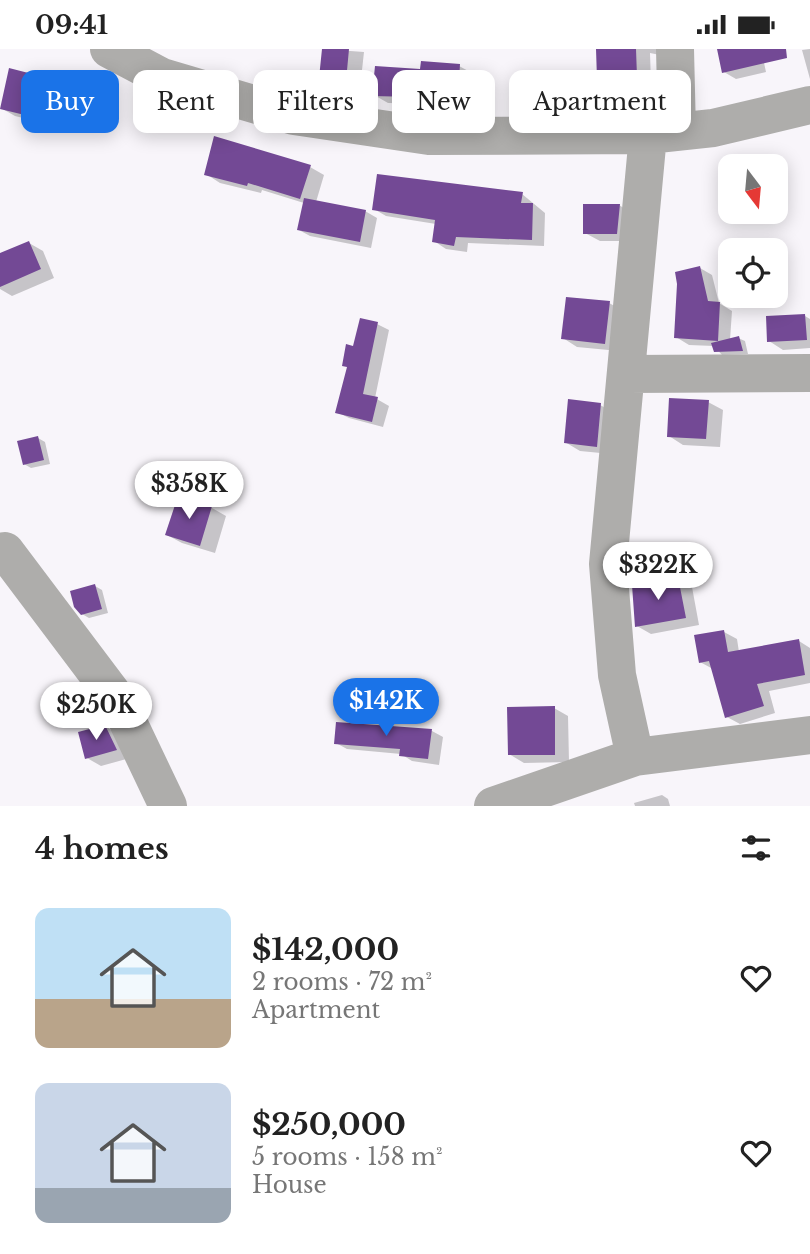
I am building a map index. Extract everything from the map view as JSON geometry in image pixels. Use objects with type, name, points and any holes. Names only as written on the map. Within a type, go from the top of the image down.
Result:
[{"type":"street","points":[[109,49],[165,63],[293,116],[429,136],[663,133],[627,374],[608,564],[617,675],[635,757]]},
{"type":"street","points":[[672,70],[675,49]]},
{"type":"street","points":[[691,130],[713,128],[810,105]]},
{"type":"street","points":[[627,374],[810,373]]},
{"type":"street","points":[[5,551],[118,701],[168,806]]},
{"type":"street","points":[[493,806],[635,757],[810,735]]},
{"type":"building","points":[[322,49],[349,49],[347,70],[320,70]]},
{"type":"building","points":[[596,49],[636,49],[637,70],[597,70]]},
{"type":"building","points":[[717,49],[786,49],[787,58],[722,73]]},
{"type":"building","points":[[421,61],[460,64],[460,70],[392,70],[392,96],[378,96],[378,70],[375,70],[375,66],[420,69]]},
{"type":"building","points":[[9,68],[21,71],[21,114],[0,109]]},
{"type":"building","points":[[214,136],[311,165],[300,199],[248,183],[247,186],[204,175]]},
{"type":"building","points":[[377,174],[523,192],[521,203],[533,203],[532,240],[456,237],[454,246],[432,242],[435,220],[372,210]]},
{"type":"building","points":[[304,198],[366,210],[360,242],[297,230]]},
{"type":"building","points":[[583,204],[620,204],[617,234],[583,234]]},
{"type":"building","points":[[29,241],[41,269],[0,287],[0,253]]},
{"type":"building","points":[[700,266],[708,301],[718,302],[720,308],[718,341],[674,338],[677,284],[675,272]]},
{"type":"building","points":[[566,297],[610,301],[605,344],[561,339]]},
{"type":"building","points":[[805,314],[807,340],[767,342],[766,316]]},
{"type":"building","points":[[360,318],[378,322],[363,394],[378,397],[372,422],[335,413],[347,367],[342,366],[346,344],[353,346]]},
{"type":"building","points":[[739,336],[743,351],[714,352],[711,343]]},
{"type":"building","points":[[669,398],[709,400],[706,439],[667,437]]},
{"type":"building","points":[[568,399],[601,403],[597,447],[564,443]]},
{"type":"building","points":[[38,436],[44,460],[23,465],[17,441]]},
{"type":"building","points":[[178,496],[212,506],[200,546],[165,535]]},
{"type":"building","points":[[678,577],[686,618],[635,627],[632,585]]},
{"type":"building","points":[[95,584],[102,609],[81,615],[74,607],[70,591]]},
{"type":"building","points":[[724,630],[728,652],[799,639],[805,675],[757,684],[764,706],[725,718],[709,661],[699,663],[694,635]]},
{"type":"building","points":[[555,706],[555,755],[508,755],[507,707]]},
{"type":"building","points":[[336,722],[432,729],[428,759],[399,756],[400,749],[334,744]]},
{"type":"building","points":[[105,725],[117,750],[85,759],[78,732]]}]
